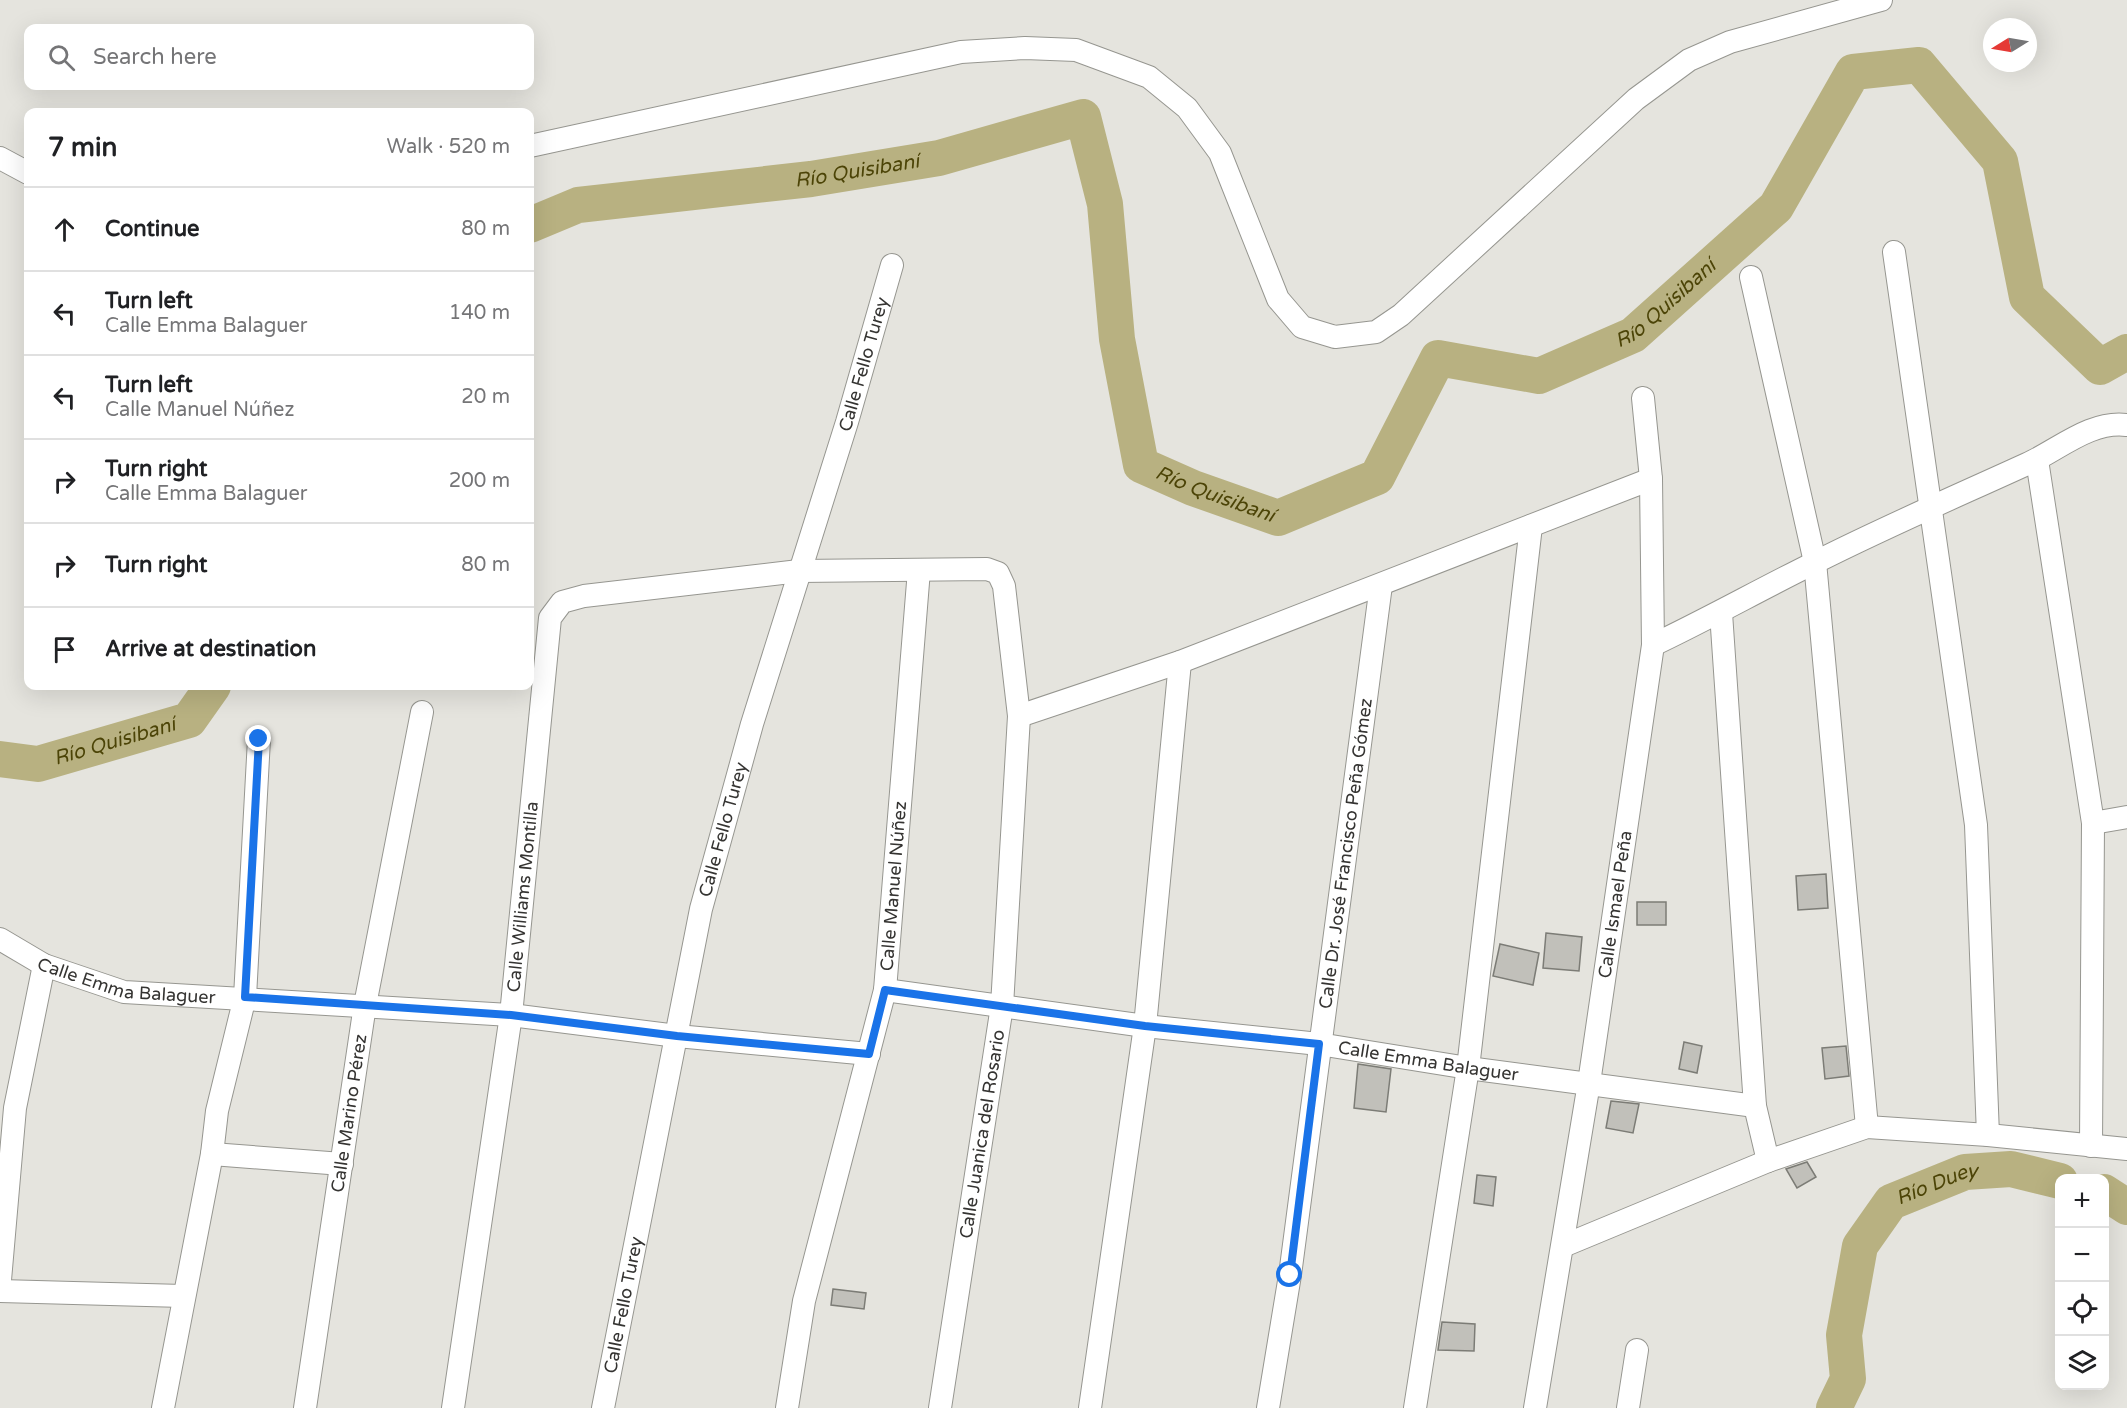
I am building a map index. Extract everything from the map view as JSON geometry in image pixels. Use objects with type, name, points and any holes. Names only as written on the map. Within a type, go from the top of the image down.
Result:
[{"type":"street","points":[[534,145],[961,52],[1025,48],[1076,50],[1149,77],[1187,108],[1220,153],[1278,299],[1302,327],[1335,338],[1376,332],[1401,315],[1636,99],[1689,60],[1730,42],[1881,0]]},
{"type":"street","points":[[0,158],[24,171]]},
{"type":"street","points":[[1894,252],[1976,825],[1988,1135]]},
{"type":"street","name":"Calle Fello Turey","points":[[603,1408],[701,909],[752,724],[847,422],[892,265]]},
{"type":"street","points":[[1751,277],[1815,562],[1867,1127]]},
{"type":"street","name":"Calle Ismael Peña","points":[[1535,1408],[1589,1083],[1653,645],[1651,479],[1643,398]]},
{"type":"street","points":[[1653,645],[1721,613],[1815,562],[2037,460],[2083,434],[2113,423],[2127,425]]},
{"type":"street","points":[[2037,460],[2093,823],[2091,1146]]},
{"type":"street","points":[[1019,716],[1180,662],[1651,479]]},
{"type":"street","points":[[1415,1408],[1468,1068],[1531,526]]},
{"type":"street","name":"Calle Juanica del Rosario","points":[[919,570],[987,569],[998,573],[1004,586],[1019,716],[1002,1006],[940,1408]]},
{"type":"street","points":[[799,571],[919,570]]},
{"type":"street","name":"Calle Manuel Núñez","points":[[787,1408],[804,1301],[885,990],[919,570]]},
{"type":"street","name":"Calle Williams Montilla","points":[[453,1408],[511,1015],[550,618],[562,602],[584,597],[799,571]]},
{"type":"street","name":"Calle Dr. José Francisco Peña Gómez","points":[[1268,1408],[1290,1275],[1381,585]]},
{"type":"street","points":[[1721,613],[1755,1106],[1768,1161]]},
{"type":"street","points":[[1090,1408],[1145,1026],[1180,662]]},
{"type":"street","name":"Calle Marino Pérez","points":[[305,1408],[365,1005],[422,712]]},
{"type":"street","points":[[164,1408],[183,1296],[212,1154],[217,1111],[245,997],[259,739]]},
{"type":"street","points":[[2093,823],[2127,816]]},
{"type":"street","name":"Calle Emma Balaguer","points":[[0,939],[44,965],[124,992],[245,997],[511,1015],[677,1036],[869,1054]]},
{"type":"street","points":[[0,1280],[15,1108],[44,965]]},
{"type":"street","name":"Calle Emma Balaguer","points":[[885,990],[1145,1026],[1319,1044],[1468,1068],[1755,1106]]},
{"type":"street","points":[[1563,1246],[1768,1161],[1867,1127],[1988,1135],[2127,1149]]},
{"type":"street","points":[[212,1154],[342,1164]]},
{"type":"street","points":[[0,1291],[183,1296]]},
{"type":"street","points":[[1628,1408],[1638,1350]]},
{"type":"building","points":[[1826,874],[1828,908],[1798,910],[1796,876]]},
{"type":"building","points":[[1637,902],[1666,902],[1666,925],[1637,925]]},
{"type":"building","points":[[1546,933],[1582,937],[1579,971],[1543,968]]},
{"type":"building","points":[[1500,944],[1539,953],[1533,985],[1493,976]]},
{"type":"building","points":[[1684,1042],[1702,1046],[1697,1073],[1679,1069]]},
{"type":"building","points":[[1846,1046],[1849,1076],[1825,1079],[1822,1048]]},
{"type":"building","points":[[1358,1064],[1391,1069],[1386,1112],[1354,1108]]},
{"type":"building","points":[[1611,1101],[1639,1104],[1633,1133],[1606,1128]]},
{"type":"building","points":[[1807,1162],[1816,1177],[1797,1188],[1786,1169]]},
{"type":"building","points":[[1477,1175],[1496,1177],[1493,1206],[1474,1203]]},
{"type":"building","points":[[833,1289],[866,1293],[864,1309],[831,1305]]},
{"type":"building","points":[[1442,1322],[1475,1324],[1474,1351],[1438,1350]]},
{"type":"waterway","name":"Río Quisibaní","points":[[534,223],[578,205],[811,179],[939,158],[1083,117],[1105,204],[1117,339],[1141,465],[1193,488],[1278,518],[1377,477],[1438,358],[1539,376],[1633,335],[1776,207],[1853,72],[1919,65],[2000,161],[2027,297],[2100,367],[2127,352]]},
{"type":"waterway","name":"Río Quisibaní","points":[[0,759],[38,764],[189,720],[210,690]]},
{"type":"waterway","name":"Río Duey","points":[[1834,1408],[1848,1379],[1844,1335],[1860,1246],[1891,1202],[1965,1172],[2011,1169],[2055,1180]]},
{"type":"waterway","name":"Río Duey","points":[[2109,1195],[2127,1207]]},
{"type":"route","points":[[259,739],[245,997],[511,1015],[677,1036],[869,1054],[885,990],[1145,1026],[1319,1044],[1290,1275]]}]
